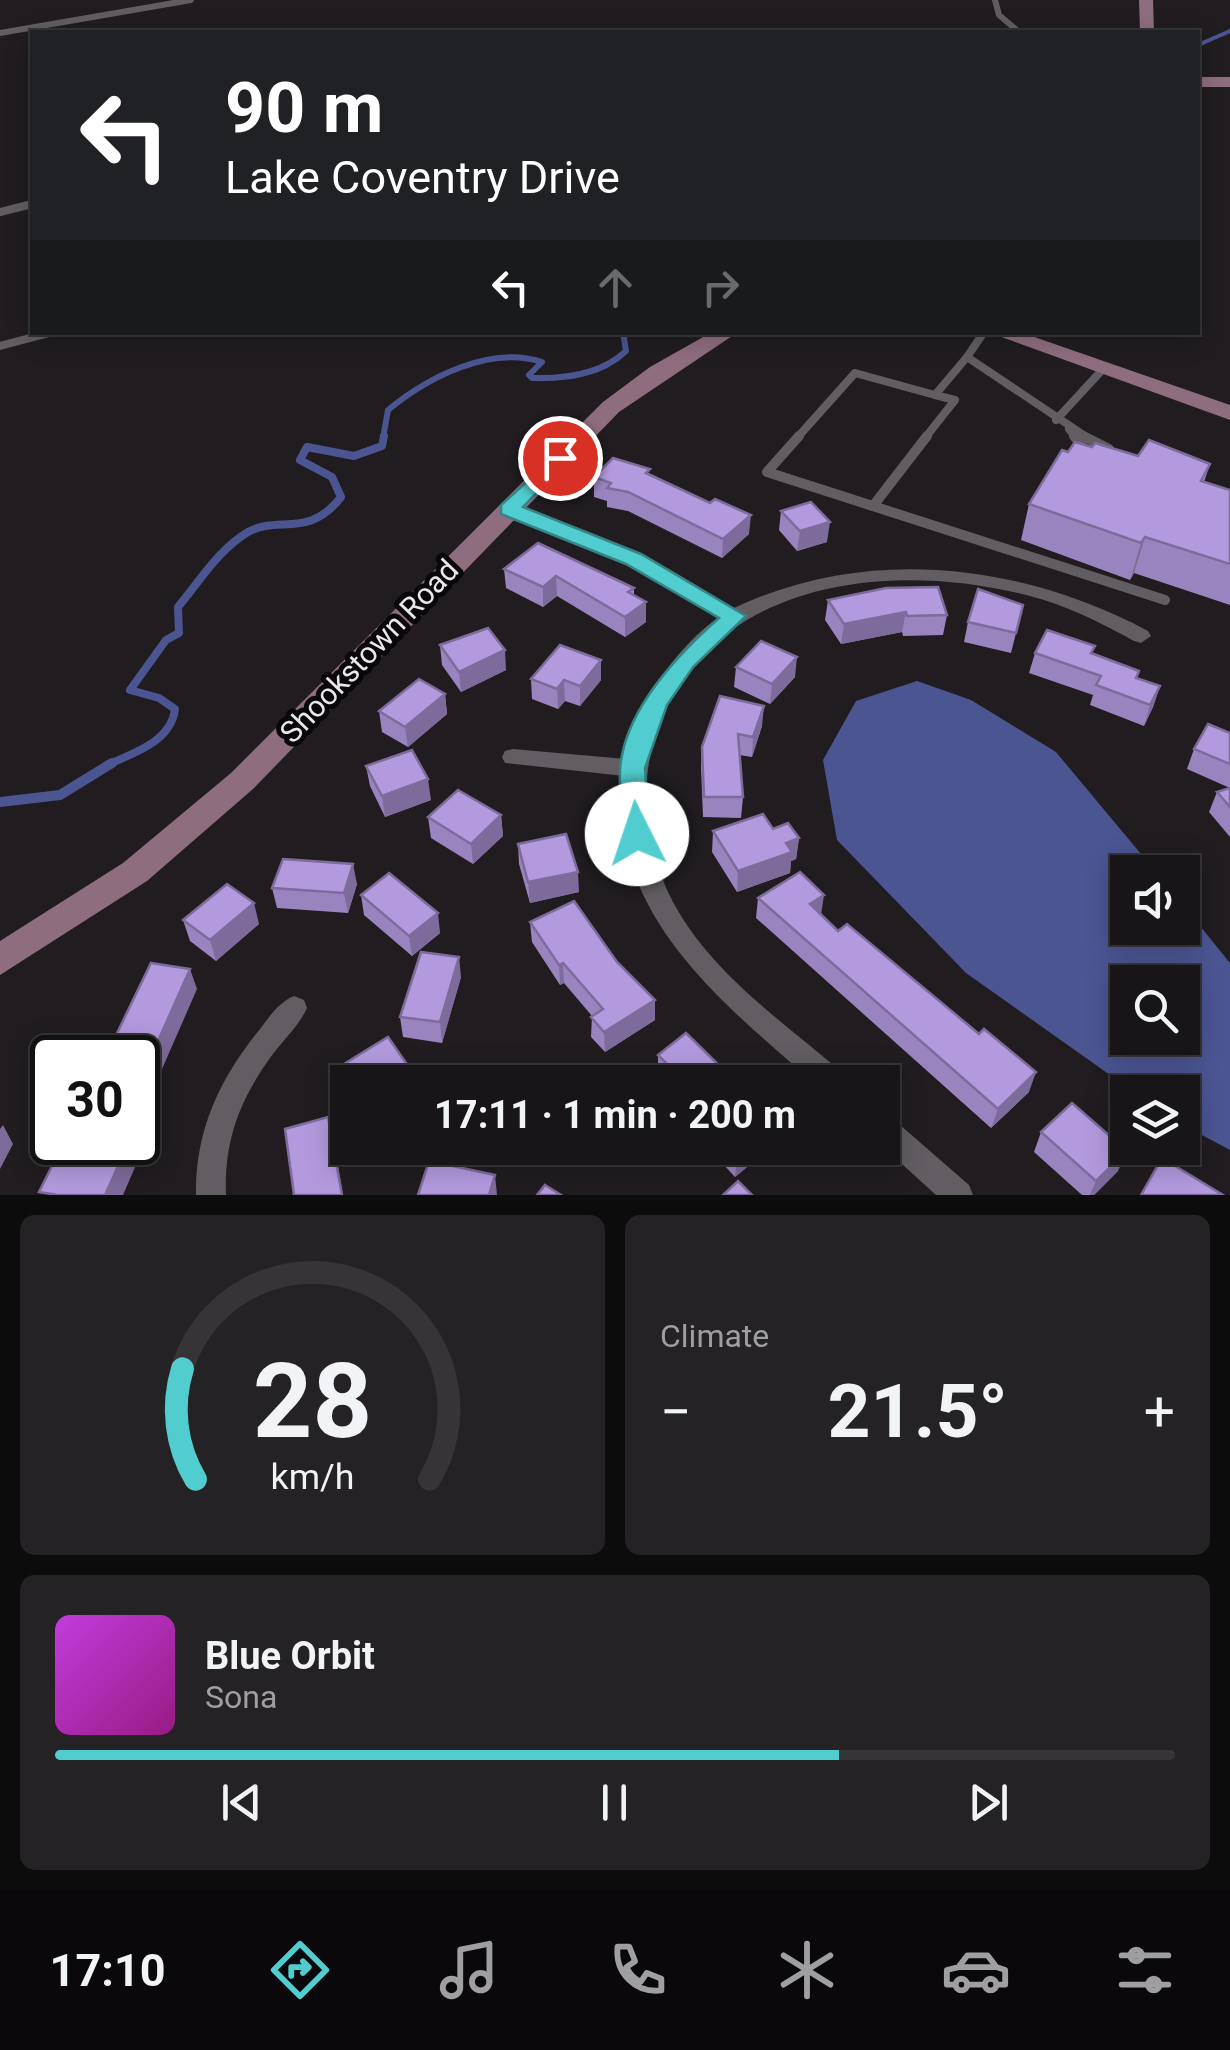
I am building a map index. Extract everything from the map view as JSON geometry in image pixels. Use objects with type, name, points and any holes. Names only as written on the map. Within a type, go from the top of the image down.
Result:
[{"type":"street","points":[[1146,0],[1147,30]]},
{"type":"street","points":[[1200,82],[1230,82]]},
{"type":"street","name":"Shookstown Road","points":[[0,960],[135,872],[242,781],[611,407],[658,372],[723,335]]},
{"type":"street","points":[[1007,335],[1230,414]]},
{"type":"street","points":[[509,509],[648,566],[734,616]]},
{"type":"street","points":[[814,1065],[700,964],[671,921],[637,834],[632,768],[655,703],[684,661],[734,616],[785,594],[844,582],[943,573],[1002,582],[1080,604],[1141,636]]},
{"type":"street","points":[[513,758],[632,768]]},
{"type":"street","points":[[211,1195],[216,1126],[243,1068],[294,1008]]},
{"type":"street","points":[[900,1144],[949,1192]]},
{"type":"lane","points":[[0,33],[191,0]]},
{"type":"lane","points":[[995,0],[999,15],[1016,30]]},
{"type":"lane","points":[[0,212],[30,204]]},
{"type":"lane","points":[[0,346],[42,335]]},
{"type":"lane","points":[[935,394],[982,335]]},
{"type":"lane","points":[[967,357],[1069,430],[1125,458]]},
{"type":"lane","points":[[1056,420],[1104,369]]},
{"type":"lane","points":[[873,506],[955,400],[855,373],[768,472],[873,506],[1166,600]]},
{"type":"lane","points":[[1069,430],[1094,459]]},
{"type":"water","points":[[917,681],[971,700],[1056,752],[1142,855],[1110,855],[1110,945],[1200,945],[1200,926],[1230,963],[1230,1150],[1200,1134],[1200,1075],[1110,1075],[966,973],[837,840],[823,760],[856,701]]},
{"type":"building","points":[[1149,440],[1210,464],[1201,481],[1230,490],[1230,564],[1145,537],[1141,543],[1029,504],[1062,450],[1068,452],[1075,442],[1092,447],[1095,443],[1138,456]]},
{"type":"building","points":[[613,458],[650,469],[646,473],[710,503],[715,499],[751,515],[723,539],[628,492],[607,488],[611,483],[594,477]]},
{"type":"building","points":[[811,502],[830,522],[800,531],[781,511]]},
{"type":"building","points":[[538,543],[634,588],[628,592],[646,602],[625,617],[556,576],[543,587],[504,569]]},
{"type":"building","points":[[938,587],[947,615],[907,616],[906,612],[844,624],[828,600],[886,588]]},
{"type":"building","points":[[978,589],[1023,605],[1016,633],[968,622]]},
{"type":"building","points":[[488,628],[505,650],[459,672],[440,645]]},
{"type":"building","points":[[1047,630],[1095,646],[1091,653],[1139,671],[1136,678],[1160,686],[1150,705],[1096,685],[1101,676],[1035,653]]},
{"type":"building","points":[[761,641],[797,657],[772,684],[736,667]]},
{"type":"building","points":[[560,645],[601,660],[580,686],[564,680],[557,689],[531,679]]},
{"type":"building","points":[[419,679],[445,694],[405,727],[379,711]]},
{"type":"building","points":[[720,696],[764,706],[753,737],[738,734],[743,797],[704,797],[702,747]]},
{"type":"building","points":[[1208,724],[1230,733],[1230,764],[1194,749]]},
{"type":"building","points":[[412,750],[428,779],[382,796],[366,766]]},
{"type":"building","points":[[1230,788],[1230,807],[1217,792]]},
{"type":"building","points":[[458,790],[501,815],[471,844],[428,817]]},
{"type":"building","points":[[763,814],[773,829],[788,823],[799,838],[786,843],[792,852],[738,871],[713,831]]},
{"type":"building","points":[[566,834],[578,872],[528,882],[518,844]]},
{"type":"building","points":[[283,859],[353,864],[344,893],[272,888]]},
{"type":"building","points":[[800,872],[824,895],[810,904],[838,931],[847,924],[979,1034],[984,1029],[1036,1072],[998,1109],[758,898]]},
{"type":"building","points":[[389,873],[438,913],[409,936],[361,895]]},
{"type":"building","points":[[227,884],[254,903],[210,940],[183,920]]},
{"type":"building","points":[[574,901],[617,962],[655,1000],[604,1032],[591,1017],[603,1009],[563,963],[559,965],[530,922]]},
{"type":"building","points":[[421,952],[459,957],[440,1022],[400,1017]]},
{"type":"building","points":[[151,963],[190,969],[160,1036],[116,1035]]},
{"type":"building","points":[[686,1033],[719,1065],[668,1065],[658,1055]]},
{"type":"building","points":[[388,1037],[407,1065],[342,1065]]},
{"type":"building","points":[[1072,1103],[1110,1136],[1113,1165],[1096,1181],[1041,1132]]},
{"type":"building","points":[[328,1117],[330,1165],[337,1165],[342,1195],[294,1195],[285,1129]]},
{"type":"building","points":[[52,1165],[119,1165],[105,1195],[39,1192]]},
{"type":"building","points":[[428,1165],[495,1175],[489,1195],[418,1195]]},
{"type":"building","points":[[1158,1165],[1174,1165],[1223,1195],[1141,1195]]},
{"type":"building","points":[[738,1181],[752,1195],[723,1195]]},
{"type":"building","points":[[545,1185],[561,1195],[537,1195]]},
{"type":"waterway","points":[[1200,44],[1230,31]]},
{"type":"waterway","points":[[383,438],[388,410],[422,386],[461,367],[481,361],[522,358],[542,362],[529,375],[532,378],[582,374],[626,351],[623,335]]},
{"type":"waterway","points":[[107,765],[149,745],[172,720],[175,709],[159,698],[130,690],[166,640],[179,633],[178,607],[210,566],[248,532],[317,518],[341,497],[332,477],[300,460],[307,447],[354,456],[382,446],[384,436]]},
{"type":"waterway","points":[[0,802],[60,795],[112,763]]},
{"type":"route","points":[[560,458],[509,509],[634,559],[734,616],[684,661],[655,703],[632,768],[637,834]]}]
